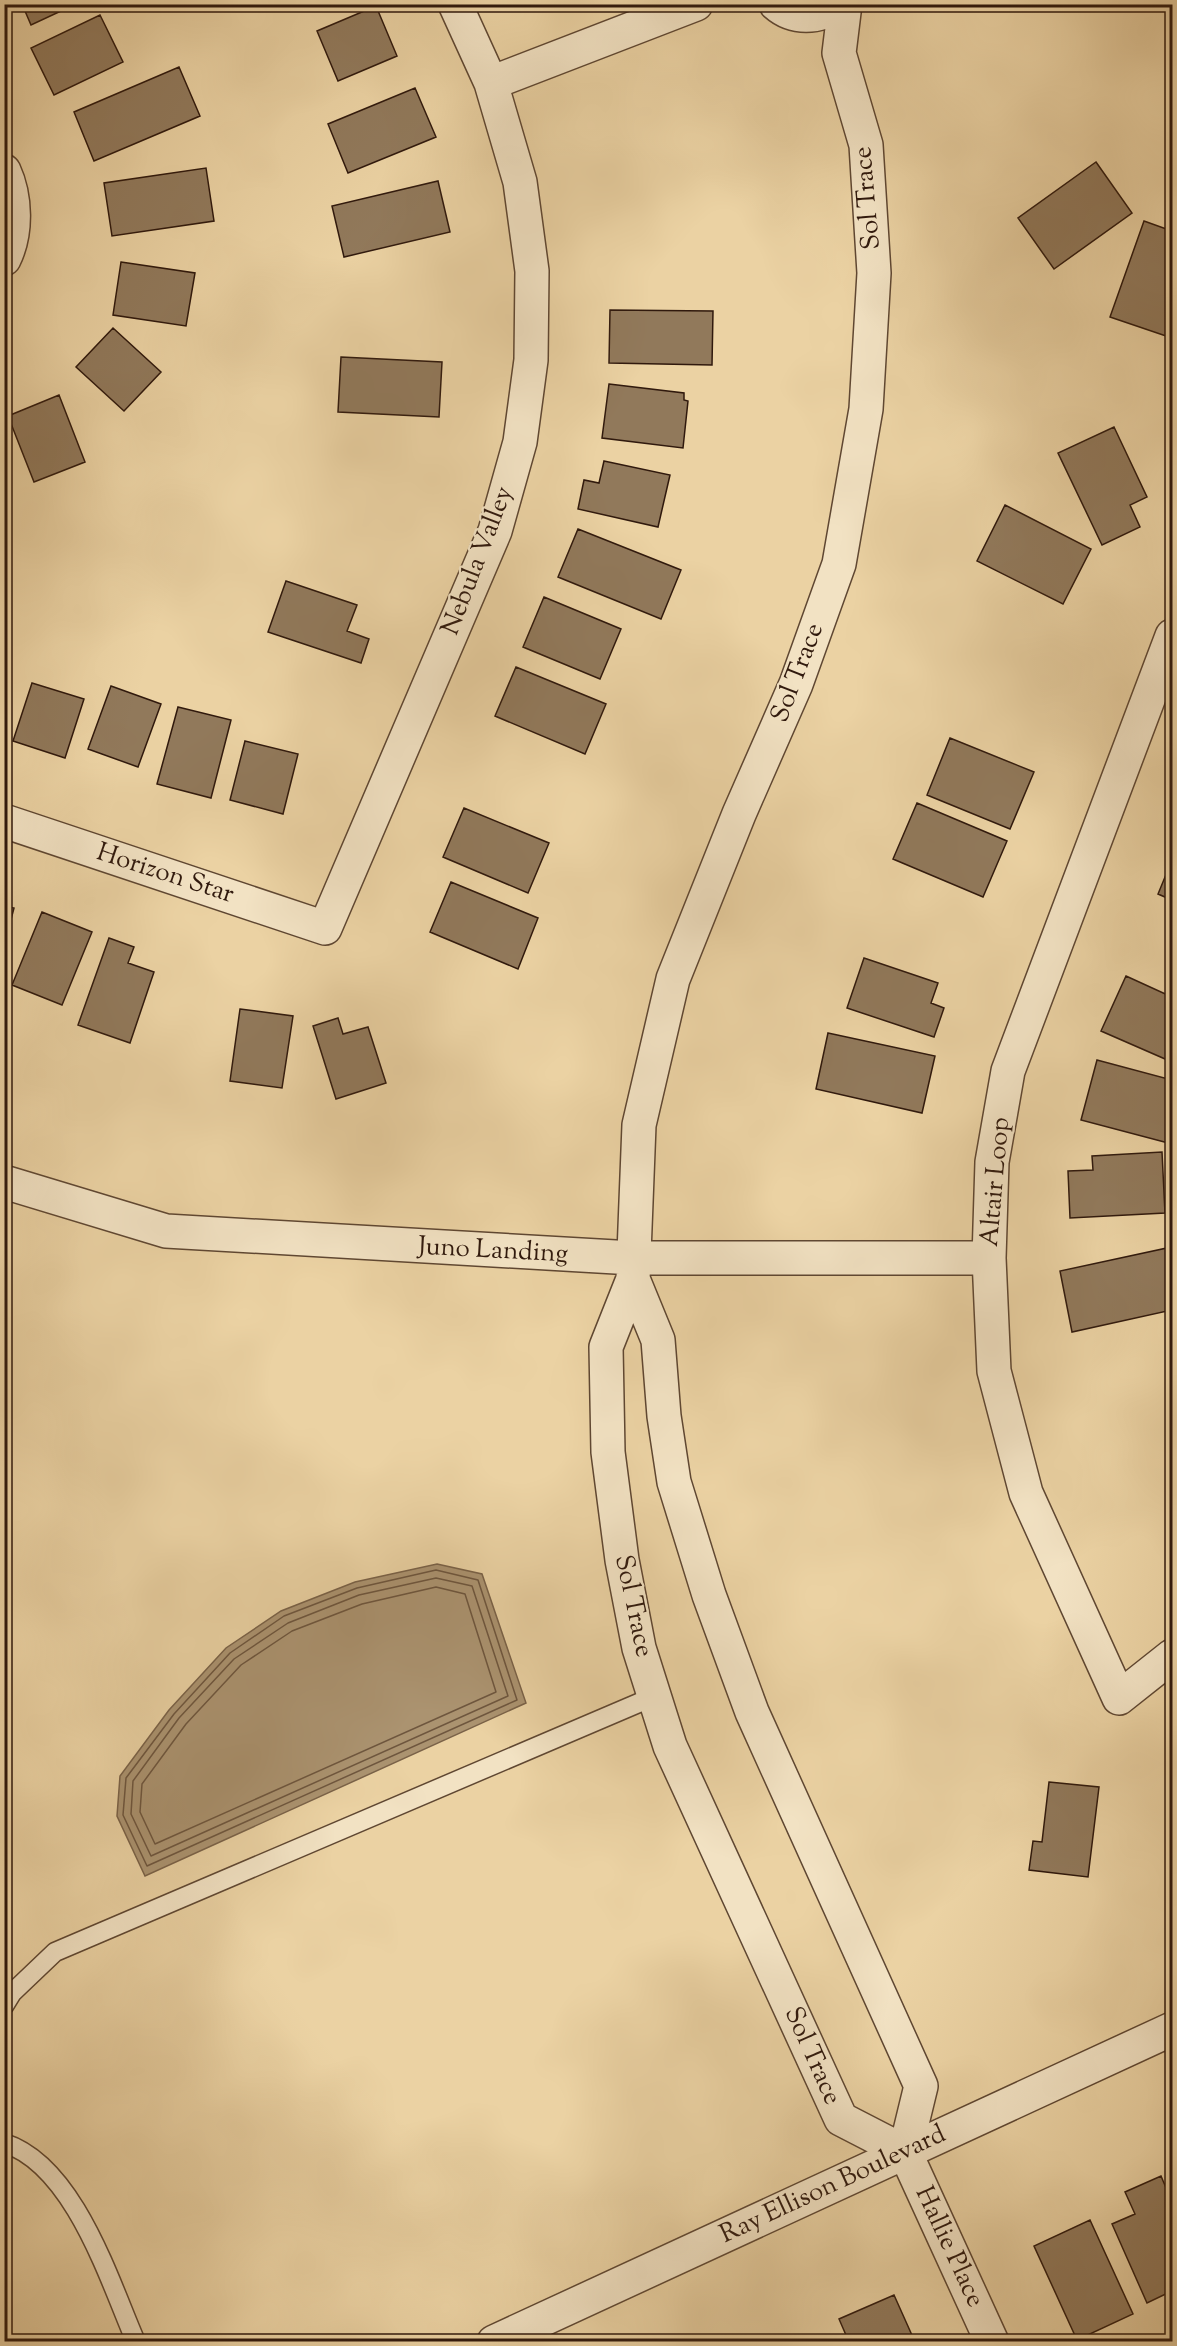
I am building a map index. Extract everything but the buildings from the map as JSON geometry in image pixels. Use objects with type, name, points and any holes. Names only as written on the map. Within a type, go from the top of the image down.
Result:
[{"type":"street","name":"Nebula Valley","points":[[325,928],[495,531],[520,442],[531,360],[532,271],[520,182],[491,83],[455,4]]},
{"type":"street","points":[[491,83],[696,4]]},
{"type":"street","points":[[783,9],[814,15],[837,4]]},
{"type":"street","name":"Sol Trace","points":[[633,1269],[658,1340],[664,1416],[674,1482],[709,1595],[752,1712],[921,2086],[905,2152],[841,2119],[670,1746],[639,1648],[622,1560],[608,1452],[606,1347],[633,1269],[639,1125],[673,979],[739,814],[796,684],[839,564],[866,409],[874,273],[866,145],[839,53],[845,4]]},
{"type":"street","points":[[783,9],[839,53]]},
{"type":"street","points":[[4,171],[9,182],[14,213],[9,250],[4,259]]},
{"type":"street","name":"Altair Loop","points":[[1173,636],[1008,1071],[992,1162],[989,1258],[994,1371],[1026,1493],[1119,1698],[1173,1656]]},
{"type":"street","name":"Horizon Star","points":[[4,821],[325,928]]},
{"type":"street","name":"Juno Landing","points":[[4,1182],[166,1232],[633,1269],[989,1258]]},
{"type":"street","name":"Ray Ellison Boulevard","points":[[494,2342],[1173,2029]]},
{"type":"street","name":"Hallie Place","points":[[905,2152],[992,2342]]},
{"type":"lane","points":[[4,2006],[12,1993],[56,1952],[655,1696]]},
{"type":"lane","points":[[4,2143],[51,2173],[81,2215],[136,2342]]},
{"type":"water","points":[[437,1564],[482,1574],[526,1703],[145,1876],[117,1816],[120,1776],[169,1710],[226,1648],[281,1611],[355,1582]]}]
